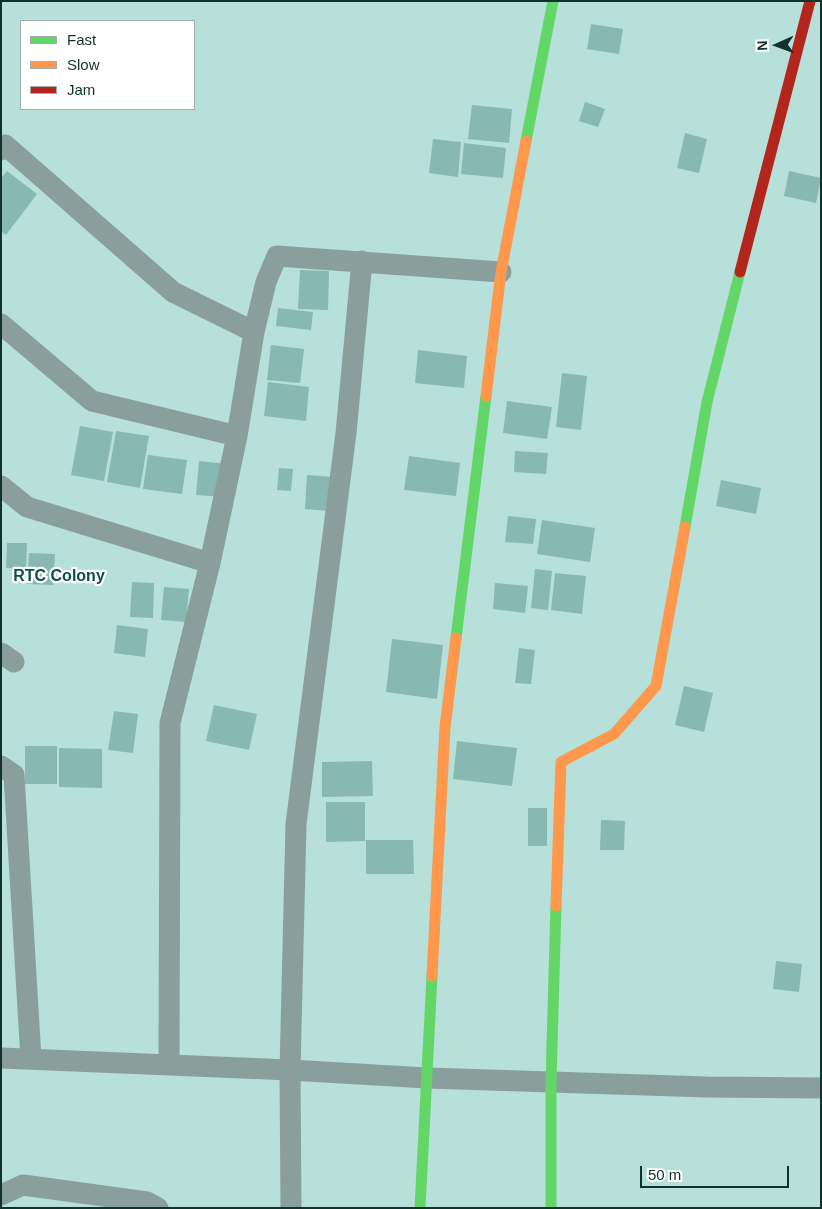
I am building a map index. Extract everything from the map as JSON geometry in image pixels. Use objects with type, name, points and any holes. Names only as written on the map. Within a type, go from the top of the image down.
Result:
[{"type":"street","points":[[420,1208],[446,728],[501,272],[553,1]]},
{"type":"street","points":[[551,1208],[551,1081],[561,762],[614,734],[656,686],[707,402],[810,1]]},
{"type":"street","points":[[1,150],[5,145],[173,292],[254,332]]},
{"type":"street","points":[[169,1065],[170,723],[210,563],[237,436],[254,332],[266,282],[277,256],[501,272]]},
{"type":"street","points":[[291,1208],[290,1070],[296,824],[346,433],[362,261]]},
{"type":"street","points":[[1,324],[92,402],[237,436]]},
{"type":"street","points":[[1,486],[27,507],[210,563]]},
{"type":"street","points":[[1,766],[14,775],[31,1059]]},
{"type":"street","points":[[1,1058],[290,1070],[427,1078],[707,1087],[821,1088]]},
{"type":"street","points":[[1,1194],[23,1185],[147,1202],[158,1208]]},
{"type":"building","points":[[591,24],[623,29],[619,54],[587,49]]},
{"type":"building","points":[[585,102],[605,109],[598,127],[579,121]]},
{"type":"building","points":[[472,105],[512,109],[509,143],[468,139]]},
{"type":"building","points":[[685,133],[707,139],[699,173],[677,168]]},
{"type":"building","points":[[433,139],[461,142],[458,177],[429,173]]},
{"type":"building","points":[[464,143],[506,148],[503,178],[461,174]]},
{"type":"building","points":[[7,171],[37,194],[6,235],[1,231],[1,178]]},
{"type":"building","points":[[789,171],[821,178],[816,203],[784,196]]},
{"type":"building","points":[[300,270],[329,271],[328,310],[298,309]]},
{"type":"building","points":[[278,308],[313,312],[311,330],[276,326]]},
{"type":"building","points":[[271,345],[304,349],[300,383],[267,380]]},
{"type":"building","points":[[418,350],[467,356],[464,388],[415,383]]},
{"type":"building","points":[[562,373],[587,376],[581,430],[556,427]]},
{"type":"building","points":[[268,382],[309,387],[306,421],[264,416]]},
{"type":"building","points":[[507,401],[552,407],[547,439],[503,433]]},
{"type":"building","points":[[80,426],[113,432],[104,481],[71,475]]},
{"type":"building","points":[[116,431],[149,436],[140,488],[107,482]]},
{"type":"building","points":[[515,451],[548,453],[546,474],[514,472]]},
{"type":"building","points":[[148,455],[187,460],[182,494],[143,489]]},
{"type":"building","points":[[409,456],[460,463],[456,496],[404,490]]},
{"type":"building","points":[[199,461],[227,464],[224,497],[196,495]]},
{"type":"building","points":[[279,468],[293,469],[291,491],[277,490]]},
{"type":"building","points":[[307,475],[333,477],[331,511],[305,509]]},
{"type":"building","points":[[721,480],[761,488],[756,514],[716,506]]},
{"type":"building","points":[[508,516],[536,519],[533,544],[505,542]]},
{"type":"building","points":[[542,520],[595,528],[590,562],[537,554]]},
{"type":"building","points":[[7,543],[27,543],[26,569],[6,568]]},
{"type":"building","points":[[29,553],[55,554],[53,585],[27,584]]},
{"type":"building","points":[[535,569],[552,571],[548,610],[531,608]]},
{"type":"building","points":[[555,573],[586,576],[582,614],[551,610]]},
{"type":"building","points":[[132,582],[154,583],[153,618],[130,617]]},
{"type":"building","points":[[495,583],[528,586],[525,613],[493,609]]},
{"type":"building","points":[[164,587],[189,589],[186,622],[161,620]]},
{"type":"building","points":[[117,625],[148,629],[145,657],[114,653]]},
{"type":"building","points":[[392,639],[443,645],[437,699],[386,692]]},
{"type":"building","points":[[519,648],[535,650],[531,684],[515,683]]},
{"type":"building","points":[[684,686],[713,693],[704,732],[675,725]]},
{"type":"building","points":[[214,705],[257,714],[249,750],[206,741]]},
{"type":"building","points":[[114,711],[138,714],[133,753],[108,750]]},
{"type":"building","points":[[457,741],[517,748],[512,786],[453,779]]},
{"type":"building","points":[[25,746],[57,746],[57,784],[25,784]]},
{"type":"building","points":[[59,748],[102,749],[102,788],[59,787]]},
{"type":"building","points":[[372,761],[373,796],[322,797],[322,762]]},
{"type":"building","points":[[326,802],[365,802],[365,841],[326,842]]},
{"type":"building","points":[[528,808],[547,808],[547,846],[528,846]]},
{"type":"building","points":[[601,820],[625,821],[624,850],[600,850]]},
{"type":"building","points":[[366,840],[413,840],[414,874],[366,874]]},
{"type":"building","points":[[776,961],[802,964],[799,992],[773,989]]},
{"type":"traffic: fast","points":[[526,141],[553,1]]},
{"type":"traffic: fast","points":[[685,527],[707,402],[740,272]]},
{"type":"traffic: fast","points":[[456,638],[486,396]]},
{"type":"traffic: fast","points":[[551,1208],[551,1081],[556,906]]},
{"type":"traffic: fast","points":[[420,1208],[432,976]]},
{"type":"traffic: slow","points":[[486,396],[501,272],[526,141]]},
{"type":"traffic: slow","points":[[556,906],[561,762],[614,734],[656,686],[685,527]]},
{"type":"traffic: slow","points":[[432,976],[445,727],[456,638]]},
{"type":"traffic: jam","points":[[740,272],[810,1]]},
{"type":"district","name":"RTC Colony","points":[[59,577]]}]
